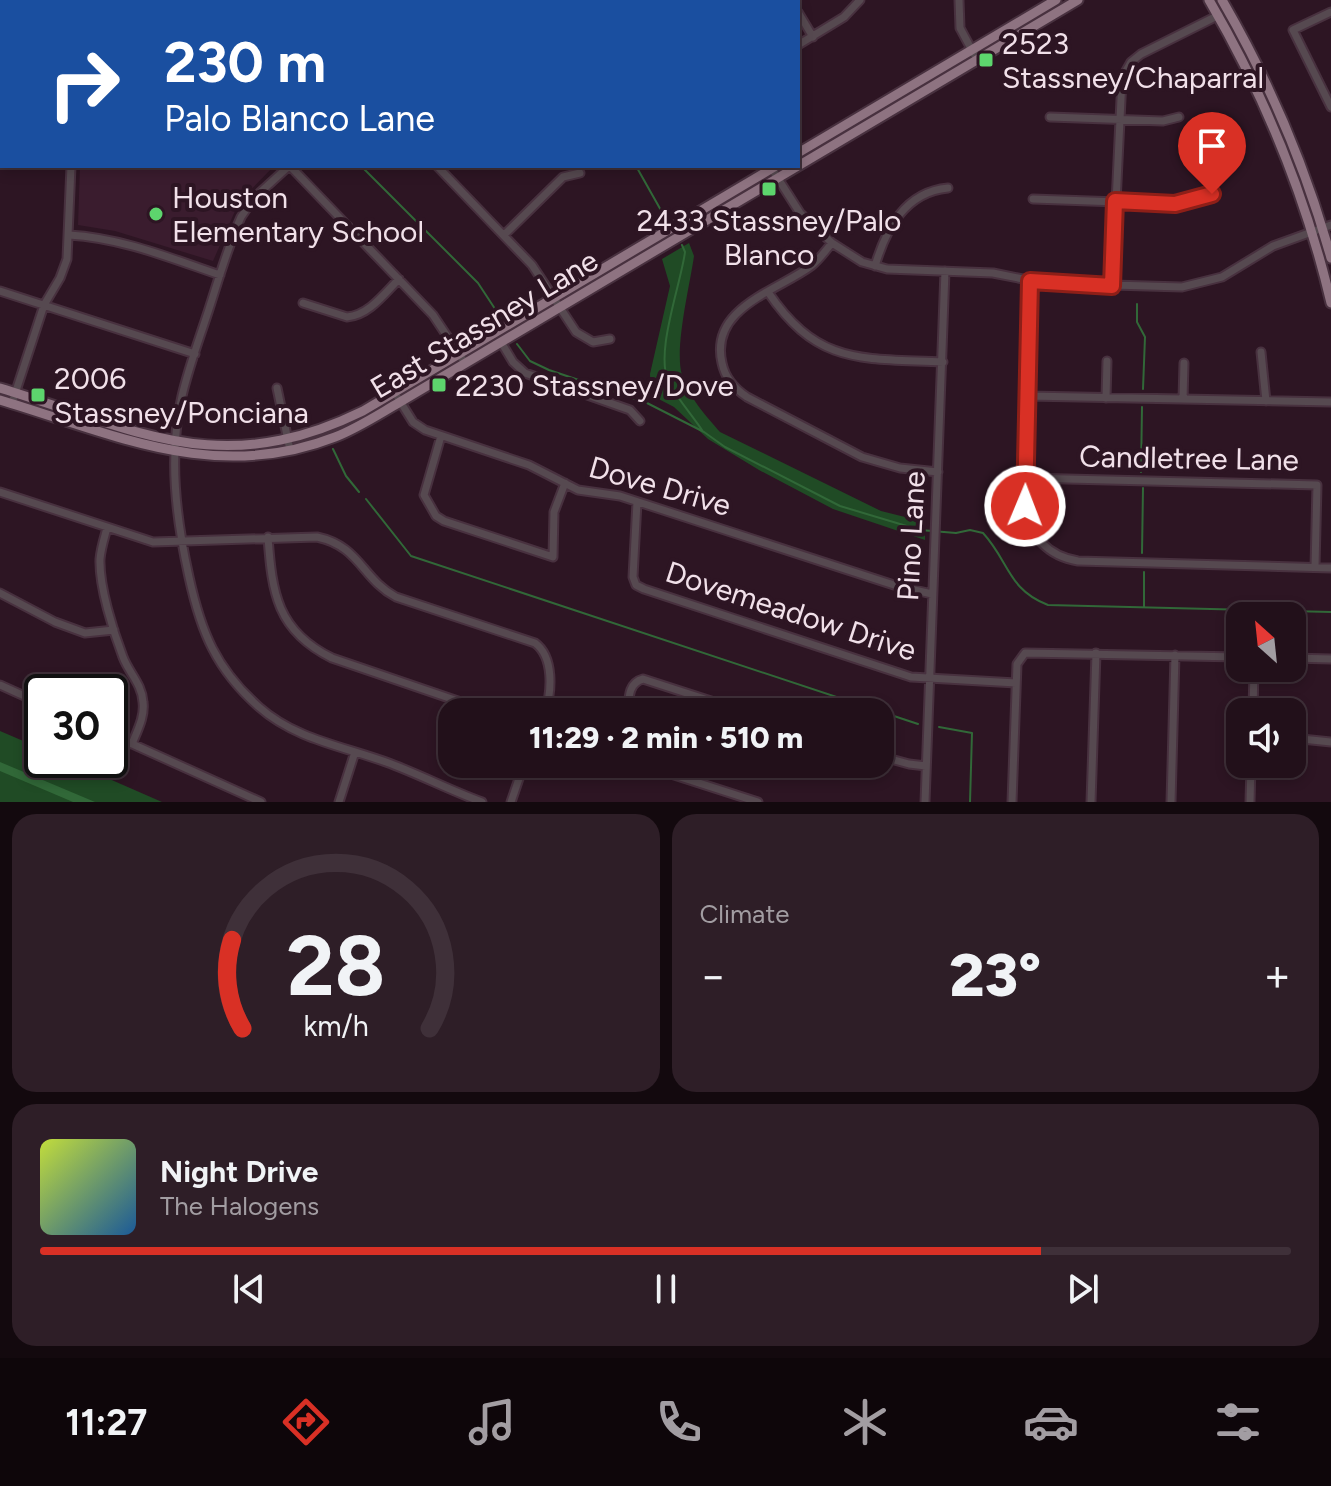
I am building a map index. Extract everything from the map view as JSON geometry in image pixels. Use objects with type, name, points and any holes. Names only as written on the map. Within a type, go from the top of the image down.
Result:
[{"type":"main road","points":[[800,152],[1056,0]]},
{"type":"main road","points":[[1209,0],[1272,123],[1312,231],[1331,303]]},
{"type":"main road","points":[[1222,0],[1282,118],[1327,226],[1331,258]]},
{"type":"main road","name":"East Stassney Lane","points":[[800,164],[1071,2]]},
{"type":"main road","name":"East Stassney Lane","points":[[0,400],[135,444],[234,457],[290,450],[337,436],[463,358],[501,329],[771,168]]},
{"type":"main road","name":"East Stassney Lane","points":[[463,358],[517,333],[794,168]]},
{"type":"main road","name":"East Stassney Lane","points":[[0,388],[175,448],[238,446],[288,439],[343,421],[398,397]]},
{"type":"street","points":[[800,44],[844,17],[860,0]]},
{"type":"street","points":[[959,0],[960,28],[978,60]]},
{"type":"street","points":[[1112,286],[1120,83],[1131,62],[1146,51],[1228,10]]},
{"type":"street","points":[[1331,12],[1293,30],[1331,107]]},
{"type":"street","points":[[800,15],[813,37]]},
{"type":"street","points":[[1050,117],[1163,121],[1179,117]]},
{"type":"street","points":[[12,403],[44,305],[65,265],[71,168]]},
{"type":"street","points":[[287,168],[254,198],[241,217],[182,395],[175,448],[176,497],[181,540],[196,608],[207,642],[227,675],[259,707],[287,727],[388,763],[482,802]]},
{"type":"street","points":[[291,168],[440,323],[463,358]]},
{"type":"street","points":[[439,168],[532,265],[569,324],[593,342],[610,339]]},
{"type":"street","points":[[444,174],[450,168]]},
{"type":"street","points":[[773,168],[800,213],[832,243],[852,257],[875,266],[1004,275],[1030,281],[1182,287],[1198,285],[1234,271],[1273,246],[1327,226]]},
{"type":"street","points":[[504,235],[563,177],[580,173]]},
{"type":"street","points":[[875,266],[888,229],[906,207],[931,189],[948,188]]},
{"type":"street","points":[[1033,199],[1175,204],[1212,194]]},
{"type":"street","points":[[69,235],[124,243],[220,275]]},
{"type":"street","points":[[832,243],[814,264],[735,313],[722,337],[720,351],[723,366],[736,388],[747,397],[862,457],[900,468],[938,472]]},
{"type":"street","name":"Pino Lane","points":[[925,802],[945,271]]},
{"type":"street","points":[[303,303],[347,317],[354,316],[366,311],[399,279]]},
{"type":"street","points":[[1030,281],[1025,506],[1032,530],[1047,548],[1070,560],[1331,568]]},
{"type":"street","points":[[0,291],[195,354]]},
{"type":"street","points":[[768,292],[796,328],[826,348],[856,357],[943,362]]},
{"type":"street","points":[[504,340],[513,362],[525,373],[630,410],[640,421]]},
{"type":"street","points":[[1261,352],[1266,401]]},
{"type":"street","points":[[1106,398],[1107,361]]},
{"type":"street","points":[[1183,399],[1184,363]]},
{"type":"street","points":[[277,388],[290,450]]},
{"type":"street","points":[[1028,396],[1331,402]]},
{"type":"street","name":"Dove Drive","points":[[398,397],[413,422],[425,430],[529,465],[592,494],[620,496],[897,586],[932,594]]},
{"type":"street","points":[[441,436],[424,495],[436,516],[444,521],[553,557],[554,512],[565,483]]},
{"type":"street","name":"Candletree Lane","points":[[1026,478],[1317,485],[1315,567]]},
{"type":"street","points":[[0,492],[153,542],[268,537],[330,539],[349,550],[380,587],[396,597],[535,643],[545,652],[548,662],[546,698]]},
{"type":"street","name":"Dovemeadow Drive","points":[[637,502],[633,577],[636,585],[911,677],[1016,683]]},
{"type":"street","points":[[107,528],[100,563],[114,630],[124,659],[142,693],[142,718],[132,744]]},
{"type":"street","points":[[268,537],[271,581],[276,599],[293,628],[315,650],[449,698]]},
{"type":"street","points":[[0,593],[55,622],[85,633],[114,630]]},
{"type":"street","points":[[1012,802],[1017,664],[1025,653],[1226,657]]},
{"type":"street","points":[[1091,802],[1096,653]]},
{"type":"street","points":[[1171,802],[1175,655]]},
{"type":"street","points":[[1306,658],[1331,659]]},
{"type":"street","points":[[630,698],[631,687],[643,679],[702,698]]},
{"type":"street","points":[[0,685],[24,696]]},
{"type":"street","points":[[1306,739],[1331,742]]},
{"type":"street","points":[[128,742],[261,802]]},
{"type":"street","points":[[339,802],[355,752]]},
{"type":"street","points":[[894,760],[926,766]]},
{"type":"street","points":[[511,802],[519,778]]},
{"type":"street","points":[[683,778],[758,802]]},
{"type":"street","points":[[1250,802],[1251,778]]},
{"type":"shaded area","name":"Houston Elementary School","points":[[80,168],[272,168],[239,202],[213,261],[115,231],[78,225]]},
{"type":"shaded area","points":[[689,243],[694,256],[681,334],[680,364],[685,383],[703,412],[720,432],[881,511],[925,522],[925,540],[833,509],[759,470],[708,439],[674,407],[651,395],[650,374],[670,286],[662,259]]},
{"type":"shaded area","points":[[0,731],[24,741],[24,778],[107,778],[162,802],[0,802]]},
{"type":"shaded area","points":[[0,762],[24,772],[24,778],[38,778],[95,802],[73,802],[0,771]]},
{"type":"waterway","points":[[363,168],[478,283],[501,318]]},
{"type":"waterway","points":[[637,168],[667,221]]},
{"type":"waterway","points":[[682,245],[685,252],[666,337],[665,370],[669,383],[702,430]]},
{"type":"waterway","points":[[1137,304],[1137,322],[1145,337],[1143,389]]},
{"type":"waterway","points":[[517,344],[530,361],[647,403],[840,506],[920,530],[983,533],[1017,583],[1035,599],[1048,605],[1331,612]]},
{"type":"waterway","points":[[1141,472],[1142,407]]},
{"type":"waterway","points":[[333,449],[346,476],[359,492]]},
{"type":"waterway","points":[[1142,553],[1143,488]]},
{"type":"waterway","points":[[366,499],[411,556],[918,724]]},
{"type":"waterway","points":[[1144,572],[1144,606]]},
{"type":"waterway","points":[[939,727],[972,733],[970,802]]},
{"type":"place","name":"2523 Stassney/Chaparral","points":[[986,60]]},
{"type":"place","name":"2433 Stassney/Palo Blanco","points":[[769,189]]},
{"type":"place","name":"Houston Elementary School","points":[[156,214]]},
{"type":"place","name":"2230 Stassney/Dove","points":[[439,385]]},
{"type":"place","name":"2006 Stassney/Ponciana","points":[[38,395]]},
{"type":"route","points":[[1025,506],[1030,281],[1112,286],[1115,201],[1175,204],[1212,194]]}]
